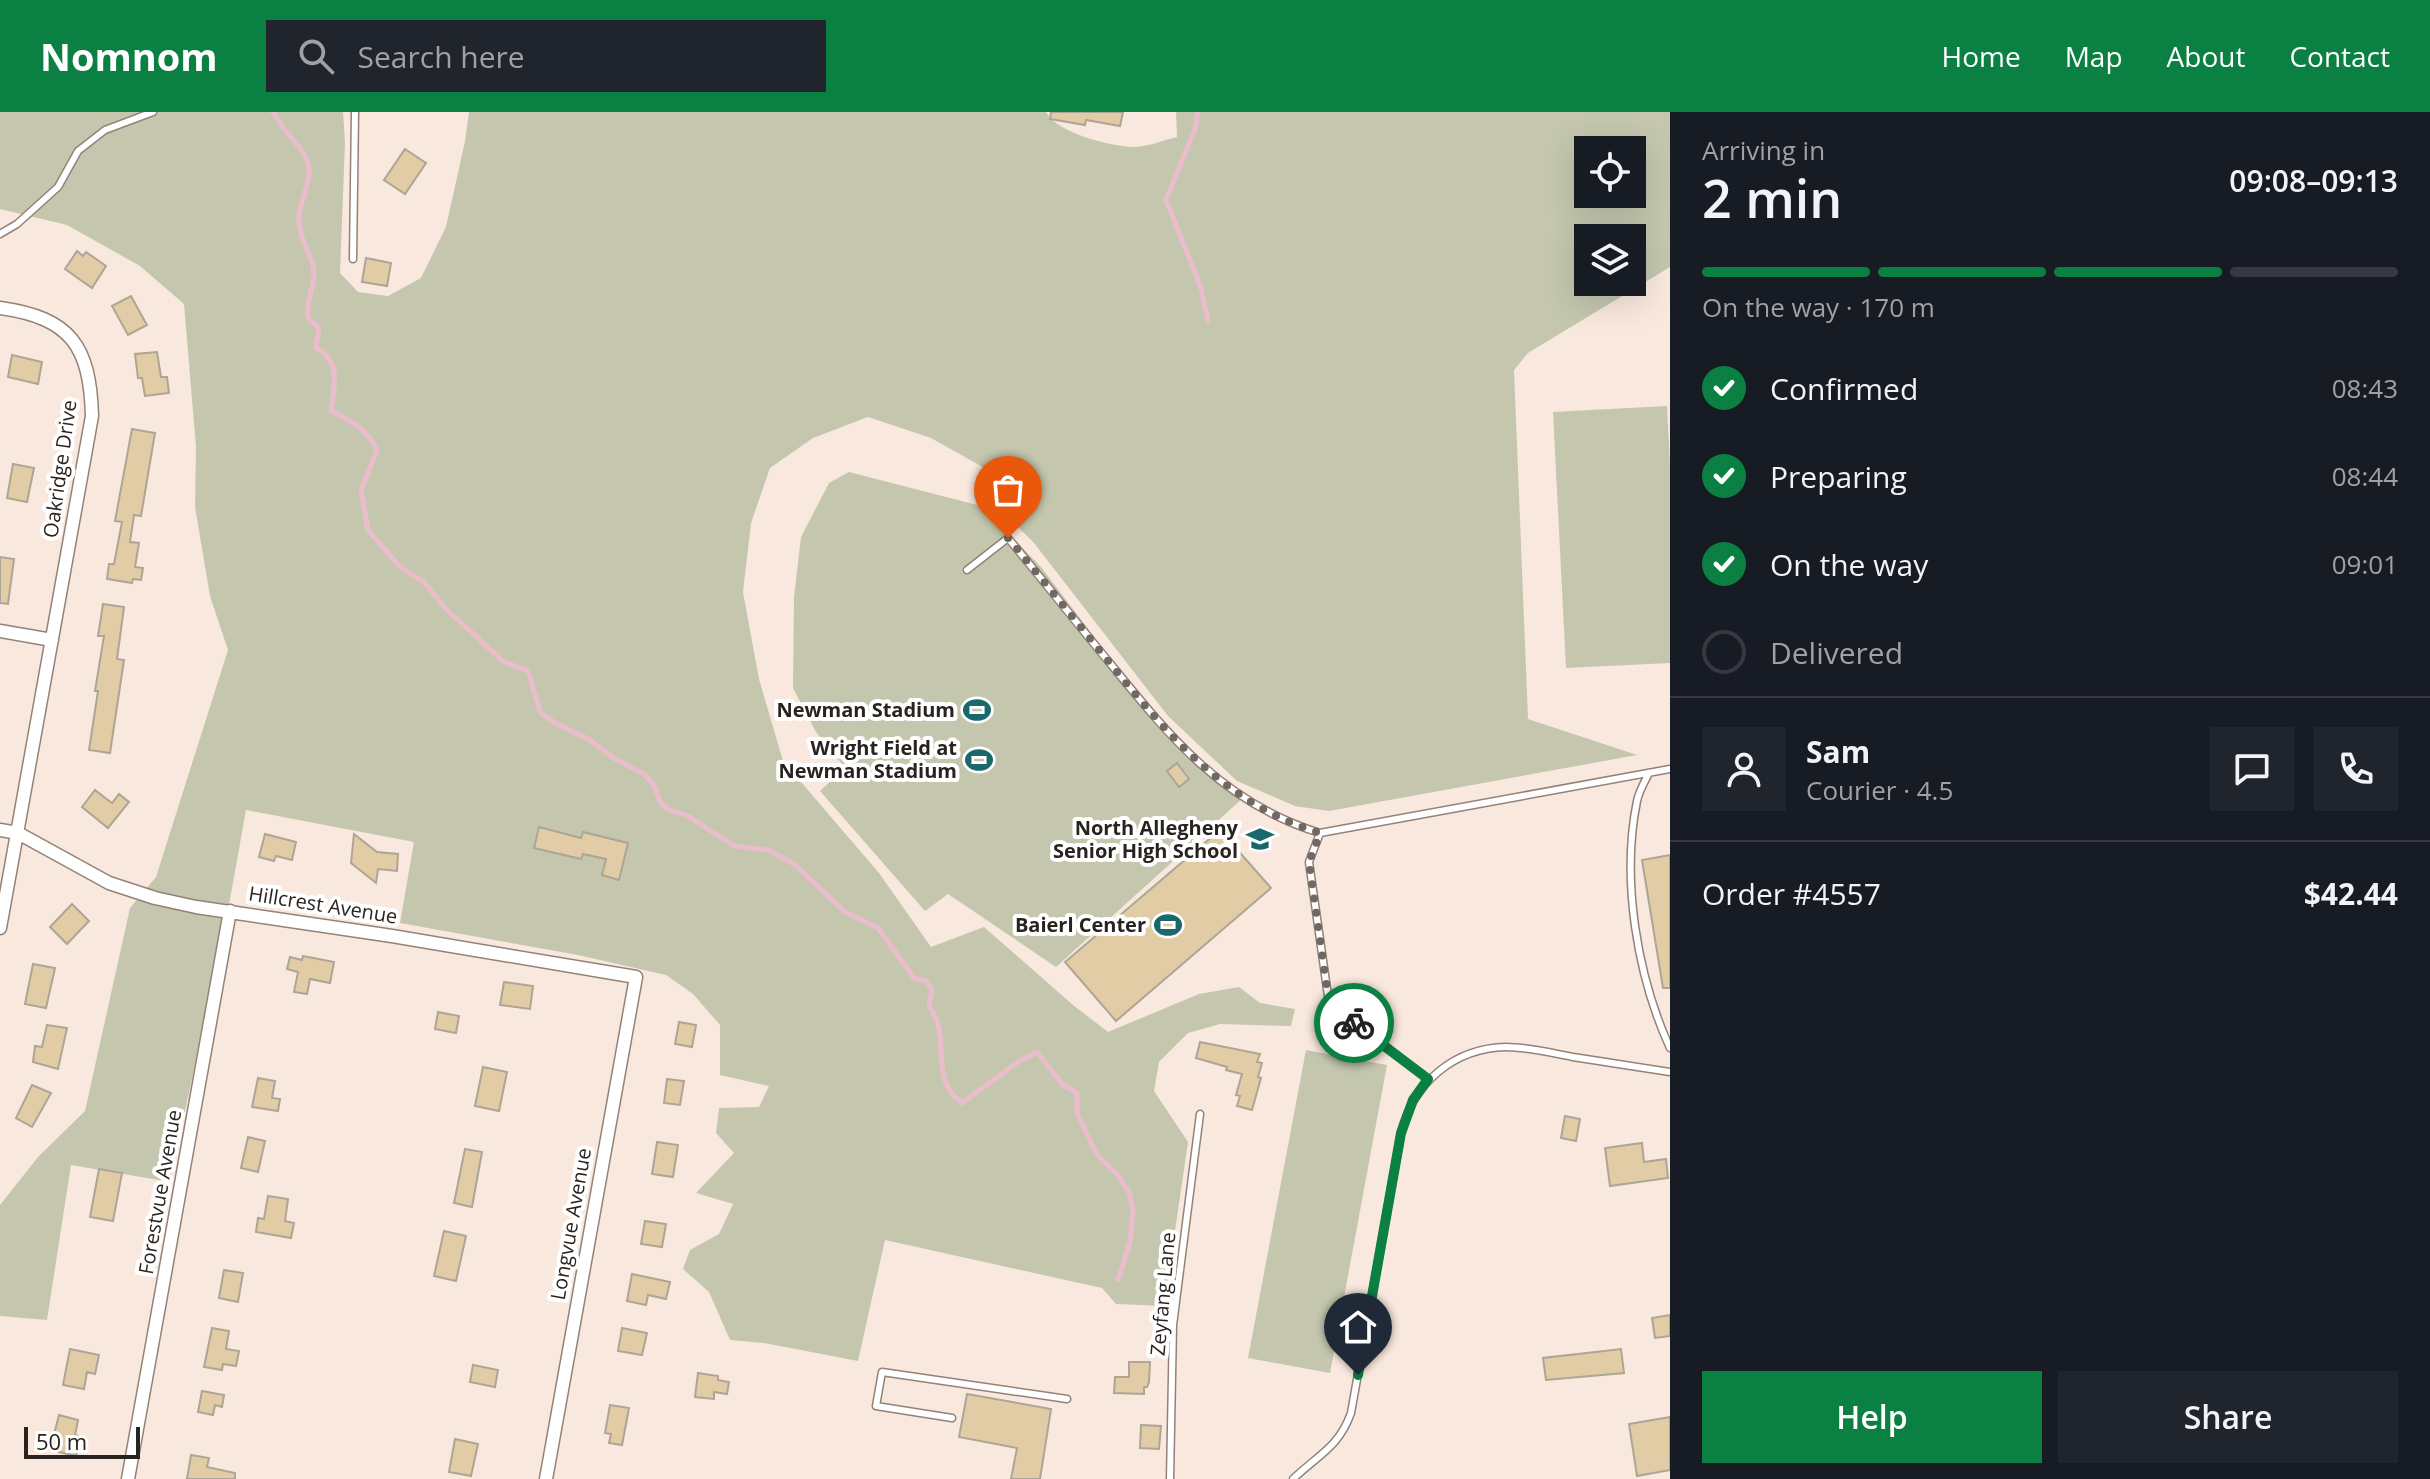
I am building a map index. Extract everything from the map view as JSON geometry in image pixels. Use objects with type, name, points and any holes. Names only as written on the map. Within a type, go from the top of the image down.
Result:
[{"type":"street","name":"Oakridge Drive","points":[[0,308],[26,312],[46,320],[69,336],[83,356],[91,380],[92,416],[0,928]]},
{"type":"street","points":[[0,631],[52,640]]},
{"type":"street","name":"Hillcrest Avenue","points":[[0,830],[18,833],[109,883],[155,898],[636,977]]},
{"type":"street","name":"Forestvue Avenue","points":[[128,1479],[230,911]]},
{"type":"street","name":"Longvue Avenue","points":[[546,1479],[636,977]]},
{"type":"lane","points":[[0,234],[17,224],[58,187],[78,151],[105,130],[153,112]]},
{"type":"lane","points":[[353,259],[355,112]]},
{"type":"lane","points":[[967,570],[1008,538],[1168,734],[1206,771],[1254,804],[1291,824],[1320,833],[1670,769]]},
{"type":"lane","points":[[1649,773],[1637,798],[1632,842],[1633,910],[1648,992],[1670,1048]]},
{"type":"lane","points":[[1320,833],[1309,862],[1328,996],[1350,1021],[1428,1079]]},
{"type":"lane","points":[[1293,1479],[1332,1447],[1347,1423],[1401,1133],[1413,1100],[1428,1079],[1462,1057],[1506,1047],[1670,1072]]},
{"type":"lane","name":"Zeyfang Lane","points":[[1170,1479],[1173,1325],[1200,1114]]},
{"type":"lane","points":[[952,1418],[876,1406],[882,1372],[1067,1399]]},
{"type":"green space","points":[[0,112],[343,112],[345,143],[340,273],[358,292],[388,296],[421,278],[446,227],[469,112],[1046,112],[1072,132],[1098,141],[1133,147],[1177,137],[1176,112],[1670,112],[1670,267],[1646,282],[1646,224],[1574,224],[1574,296],[1622,296],[1528,353],[1514,370],[1528,719],[1637,755],[1329,811],[1295,806],[1237,781],[1168,716],[1034,543],[995,504],[988,470],[931,438],[868,417],[813,438],[770,468],[751,523],[743,592],[759,679],[783,761],[879,873],[931,947],[984,927],[1108,1032],[1199,994],[1239,987],[1260,1003],[1295,1009],[1291,1026],[1220,1024],[1188,1033],[1159,1062],[1154,1091],[1188,1142],[1164,1306],[1116,1304],[1102,1288],[885,1240],[858,1361],[764,1343],[730,1340],[709,1292],[683,1269],[690,1250],[719,1234],[733,1204],[696,1193],[734,1153],[716,1133],[719,1108],[759,1107],[769,1086],[720,1075],[720,1025],[693,994],[666,975],[578,955],[400,923],[414,842],[246,810],[170,1182],[71,1165],[47,1320],[0,1316],[0,1205],[38,1157],[85,1111],[130,908],[156,877],[228,650],[210,596],[195,507],[196,447],[184,304],[140,266],[67,225],[0,209]]},
{"type":"green space","points":[[1667,406],[1670,663],[1566,668],[1553,412]]},
{"type":"green space","name":"Newman Stadium","points":[[849,472],[981,506],[1041,567],[1168,734],[1244,797],[1056,967],[948,894],[925,911],[820,791],[845,768],[816,732],[793,688],[794,597],[801,537],[829,483]]},
{"type":"green space","points":[[1306,1050],[1387,1065],[1330,1373],[1248,1358]]},
{"type":"building","points":[[1051,112],[1123,112],[1120,126],[1086,120],[1085,125],[1050,119]]},
{"type":"building","points":[[405,149],[426,163],[405,194],[384,180]]},
{"type":"building","points":[[77,251],[83,256],[86,252],[106,266],[92,288],[65,269]]},
{"type":"building","points":[[366,258],[391,263],[387,286],[362,282]]},
{"type":"building","points":[[131,296],[147,325],[128,335],[112,306]]},
{"type":"building","points":[[157,352],[161,377],[167,377],[169,393],[145,396],[142,378],[138,378],[135,354]]},
{"type":"building","points":[[12,355],[42,362],[38,384],[8,377]]},
{"type":"building","points":[[132,429],[155,433],[141,516],[134,515],[130,542],[139,543],[135,567],[143,568],[141,580],[133,579],[132,583],[107,579],[109,564],[114,564],[122,522],[115,521]]},
{"type":"building","points":[[13,464],[34,468],[27,502],[7,498]]},
{"type":"building","points":[[0,557],[14,559],[8,604],[0,603]]},
{"type":"building","points":[[103,604],[124,607],[117,659],[124,660],[110,753],[89,750],[104,636],[98,636]]},
{"type":"building","points":[[1177,763],[1189,779],[1179,787],[1167,771]]},
{"type":"building","points":[[95,790],[112,803],[119,794],[129,802],[108,828],[82,807]]},
{"type":"building","points":[[539,827],[581,838],[583,832],[628,843],[619,880],[602,875],[606,859],[583,854],[581,859],[534,848]]},
{"type":"building","name":"Baierl Center","points":[[1220,830],[1271,888],[1116,1021],[1065,962]]},
{"type":"building","points":[[265,834],[296,842],[292,860],[276,856],[274,861],[259,857]]},
{"type":"building","points":[[354,834],[377,852],[398,854],[397,871],[378,869],[376,883],[351,863]]},
{"type":"building","points":[[1670,855],[1670,988],[1663,988],[1642,860]]},
{"type":"building","points":[[72,904],[89,921],[67,944],[50,927]]},
{"type":"building","points":[[303,956],[334,962],[330,983],[310,979],[307,994],[294,992],[298,972],[287,969],[290,957],[302,960]]},
{"type":"building","points":[[33,964],[55,968],[46,1008],[25,1004]]},
{"type":"building","points":[[504,982],[533,986],[530,1009],[500,1005]]},
{"type":"building","points":[[438,1012],[459,1016],[456,1033],[435,1029]]},
{"type":"building","points":[[679,1022],[696,1025],[692,1047],[675,1044]]},
{"type":"building","points":[[47,1025],[67,1028],[58,1069],[33,1062],[35,1046],[42,1047]]},
{"type":"building","points":[[1200,1042],[1260,1054],[1257,1062],[1262,1063],[1258,1077],[1261,1078],[1252,1110],[1237,1106],[1240,1096],[1236,1095],[1242,1074],[1196,1058]]},
{"type":"building","points":[[483,1067],[507,1072],[499,1111],[475,1106]]},
{"type":"building","points":[[258,1078],[275,1081],[272,1098],[280,1099],[278,1111],[252,1107]]},
{"type":"building","points":[[667,1079],[684,1081],[680,1105],[664,1103]]},
{"type":"building","points":[[32,1085],[51,1093],[32,1127],[16,1118]]},
{"type":"building","points":[[1565,1116],[1580,1119],[1576,1141],[1561,1138]]},
{"type":"building","points":[[248,1137],[265,1141],[258,1172],[241,1168]]},
{"type":"building","points":[[657,1142],[678,1145],[673,1177],[652,1174]]},
{"type":"building","points":[[1642,1143],[1644,1162],[1666,1159],[1668,1178],[1610,1186],[1605,1148]]},
{"type":"building","points":[[465,1149],[482,1152],[472,1207],[454,1203]]},
{"type":"building","points":[[99,1169],[122,1173],[113,1221],[90,1217]]},
{"type":"building","points":[[268,1196],[288,1199],[285,1221],[294,1223],[291,1238],[256,1232],[258,1218],[264,1219]]},
{"type":"building","points":[[645,1221],[666,1224],[662,1247],[641,1244]]},
{"type":"building","points":[[444,1231],[466,1236],[456,1281],[434,1276]]},
{"type":"building","points":[[224,1270],[243,1273],[238,1302],[219,1298]]},
{"type":"building","points":[[632,1274],[670,1282],[666,1299],[648,1295],[646,1305],[627,1301]]},
{"type":"building","points":[[1670,1315],[1670,1336],[1655,1338],[1652,1318]]},
{"type":"building","points":[[212,1328],[229,1331],[226,1349],[239,1351],[236,1366],[223,1364],[222,1370],[204,1367]]},
{"type":"building","points":[[622,1328],[647,1333],[642,1355],[618,1351]]},
{"type":"building","points":[[70,1349],[99,1355],[95,1374],[87,1372],[84,1389],[63,1385]]},
{"type":"building","points":[[1621,1349],[1624,1373],[1546,1380],[1543,1358]]},
{"type":"building","points":[[1129,1362],[1150,1362],[1149,1382],[1144,1387],[1144,1394],[1114,1393],[1115,1377],[1129,1377]]},
{"type":"building","points":[[473,1365],[498,1370],[495,1387],[470,1382]]},
{"type":"building","points":[[698,1373],[718,1376],[718,1380],[729,1382],[727,1394],[714,1392],[714,1399],[695,1397]]},
{"type":"building","points":[[202,1391],[224,1395],[222,1407],[215,1405],[213,1415],[198,1412]]},
{"type":"building","points":[[967,1394],[1051,1409],[1040,1479],[1011,1479],[1017,1448],[959,1437]]},
{"type":"building","points":[[610,1405],[629,1408],[622,1445],[609,1443],[611,1434],[605,1433]]},
{"type":"building","points":[[59,1415],[78,1420],[75,1435],[81,1437],[76,1456],[50,1450]]},
{"type":"building","points":[[1670,1417],[1670,1470],[1637,1476],[1629,1424]]},
{"type":"building","points":[[1141,1425],[1161,1426],[1159,1449],[1140,1448]]},
{"type":"building","points":[[455,1439],[478,1444],[471,1476],[449,1472]]},
{"type":"building","points":[[191,1455],[209,1458],[207,1467],[235,1473],[235,1479],[187,1479]]},
{"type":"waterway","points":[[273,112],[299,147],[309,169],[299,226],[314,269],[308,318],[319,328],[316,348],[330,360],[333,367],[331,411],[364,431],[377,450],[361,490],[368,530],[400,567],[424,582],[446,609],[504,662],[528,671],[540,712],[644,774],[667,809],[688,816],[734,846],[769,850],[794,864],[845,912],[878,928],[914,978],[926,981],[932,990],[929,1005],[939,1031],[945,1082],[962,1103],[1018,1062],[1037,1052],[1063,1085],[1077,1093],[1077,1113],[1097,1155],[1117,1174],[1129,1192],[1133,1211],[1130,1242],[1118,1280]]},
{"type":"waterway","points":[[1198,112],[1195,129],[1166,200],[1200,285],[1208,320]]},
{"type":"way so far","points":[[1008,538],[1168,734],[1206,771],[1254,804],[1291,824],[1320,833],[1309,862],[1328,996],[1354,1023]]},
{"type":"place","name":"Newman Stadium","points":[[977,710]]},
{"type":"place","name":"Wright Field at Newman Stadium","points":[[979,760]]},
{"type":"place","name":"North Allegheny Senior High School","points":[[1260,839]]},
{"type":"place","name":"Baierl Center","points":[[1168,925]]},
{"type":"route","points":[[1354,1023],[1428,1079],[1407,1111],[1401,1133],[1358,1375]]}]
